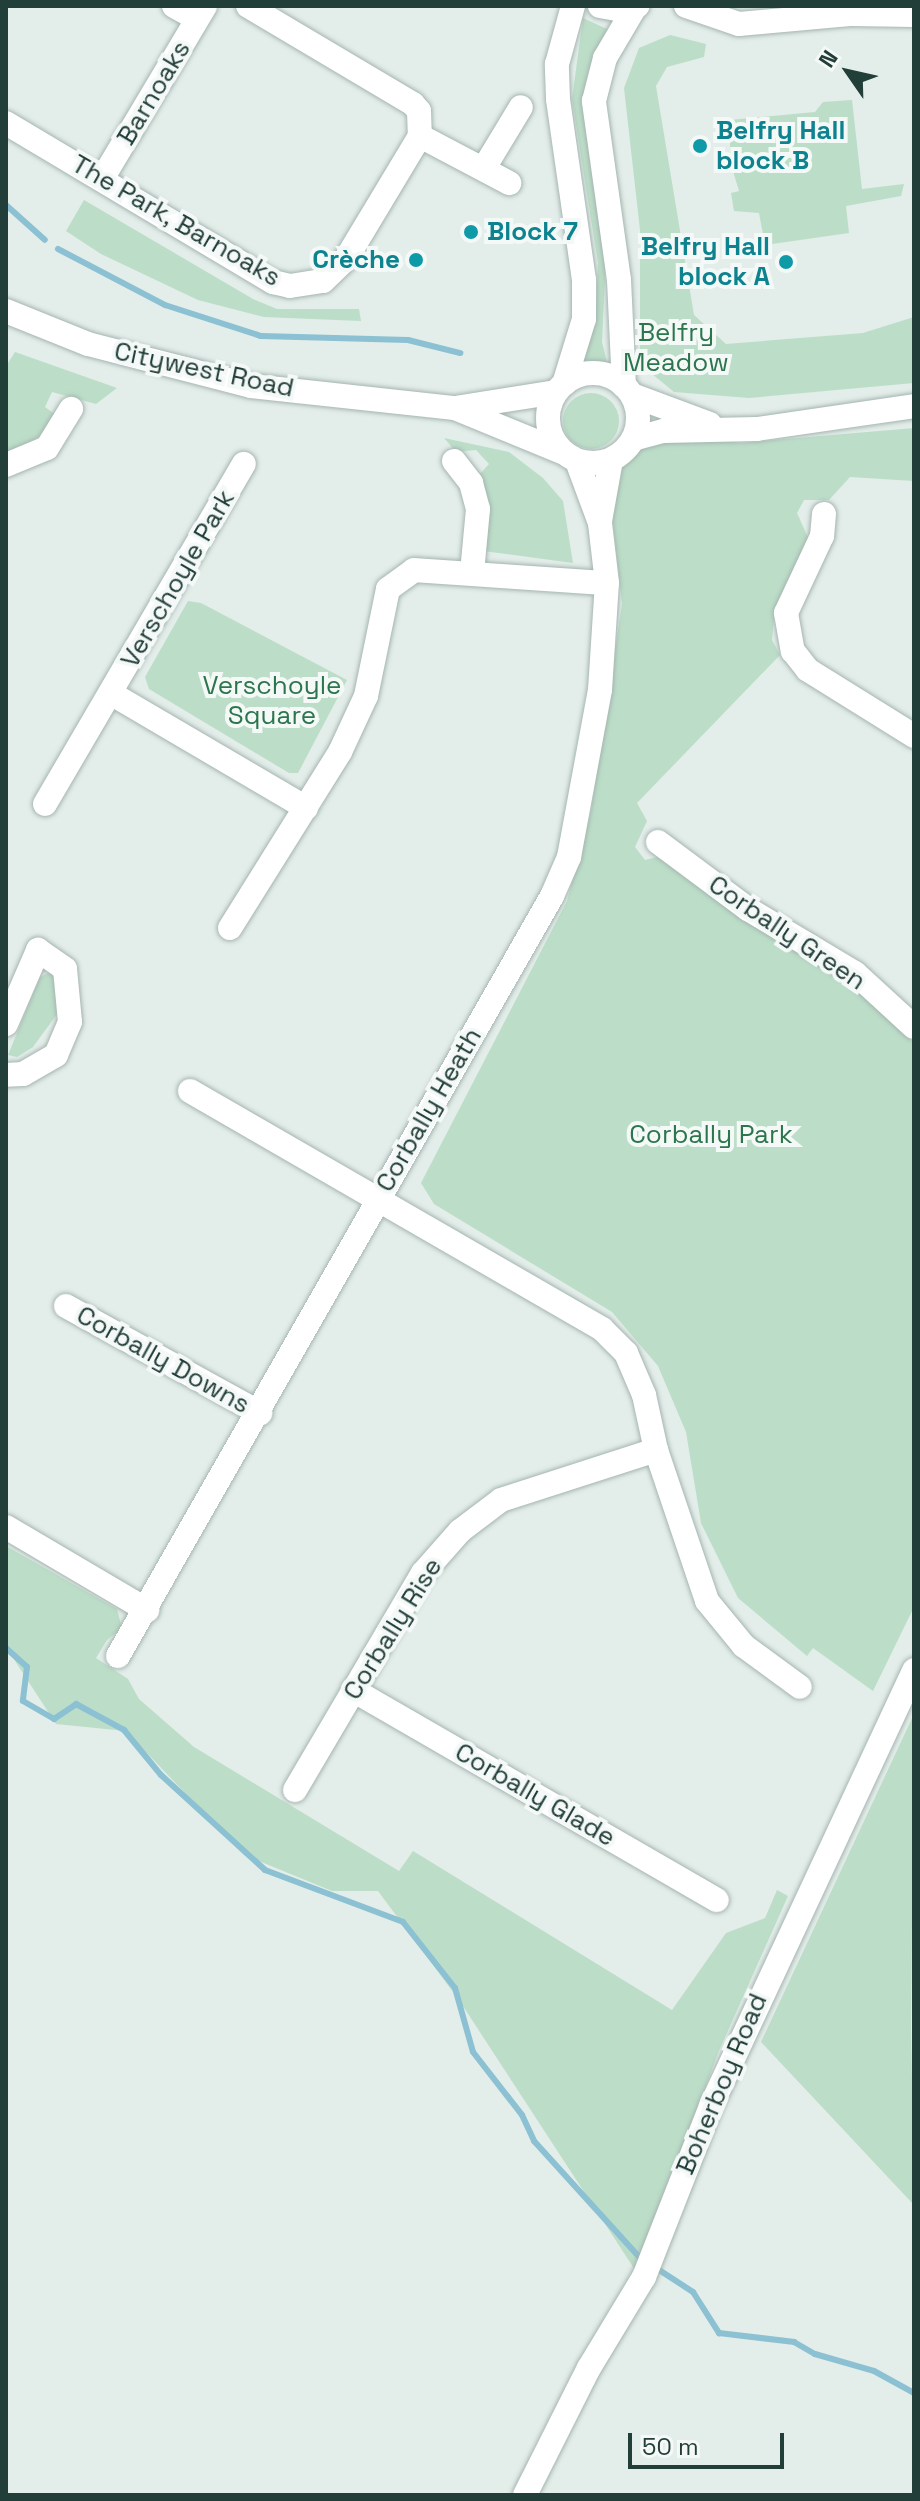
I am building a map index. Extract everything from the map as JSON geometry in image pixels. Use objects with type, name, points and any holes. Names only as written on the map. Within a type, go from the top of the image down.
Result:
[{"type":"street","points":[[174,6],[201,13]]},
{"type":"street","points":[[248,6],[413,104],[419,111],[420,136],[509,183]]},
{"type":"street","points":[[573,6],[557,64],[558,99],[584,280],[584,319],[548,416],[600,523]]},
{"type":"street","points":[[600,6],[636,7],[605,58],[594,101],[619,280],[628,391],[637,410],[633,439]]},
{"type":"street","points":[[686,6],[739,24],[850,14],[914,15]]},
{"type":"street","name":"Barnoaks","points":[[102,179],[201,13]]},
{"type":"street","points":[[484,168],[521,107]]},
{"type":"street","name":"The Park, Barnoaks","points":[[6,123],[273,282],[290,286],[323,281],[346,259],[420,136]]},
{"type":"street","name":"Citywest Road","points":[[6,311],[88,344],[239,383],[455,408],[570,456]]},
{"type":"street","points":[[560,388],[588,373],[723,429]]},
{"type":"street","name":"Citywest Road","points":[[455,408],[560,388]]},
{"type":"street","points":[[600,523],[611,460],[633,439],[663,431],[723,429],[914,406]]},
{"type":"street","points":[[6,465],[47,448],[71,409]]},
{"type":"street","points":[[570,456],[611,460]]},
{"type":"street","points":[[454,461],[471,483],[478,509],[472,573]]},
{"type":"street","name":"Verschoyle Park","points":[[45,804],[244,464]]},
{"type":"street","points":[[824,514],[822,536],[786,613],[793,651],[808,670],[914,736]]},
{"type":"street","name":"Corbally Heath","points":[[118,1656],[260,1413],[379,1197],[552,896],[569,857],[600,690],[607,583],[600,523]]},
{"type":"street","points":[[230,928],[306,808],[366,696],[388,589],[414,570],[607,583]]},
{"type":"street","name":"Verschoyle Park","points":[[112,694],[306,808]]},
{"type":"street","name":"Corbally Green","points":[[658,842],[748,909],[855,973],[914,1027]]},
{"type":"street","points":[[6,1075],[23,1074],[56,1055],[70,1022],[65,969],[38,950],[7,1017]]},
{"type":"street","points":[[190,1091],[379,1197],[602,1329],[626,1353],[644,1395],[656,1450],[707,1601],[744,1646],[800,1687]]},
{"type":"street","name":"Corbally Downs","points":[[66,1306],[260,1413]]},
{"type":"street","name":"Corbally Rise","points":[[295,1790],[423,1573],[460,1531],[501,1500],[656,1450]]},
{"type":"street","points":[[6,1527],[147,1610]]},
{"type":"street","name":"Boherboy Road","points":[[525,2495],[589,2368],[649,2267],[711,2106],[914,1670]]},
{"type":"street","name":"Corbally Glade","points":[[353,1690],[717,1900]]},
{"type":"green space","points":[[583,18],[609,30],[588,72],[585,109],[606,256],[602,342],[607,362],[581,361],[596,312],[598,263],[572,99]]},
{"type":"green space","name":"Belfry Meadow","points":[[670,35],[706,44],[704,57],[667,67],[656,86],[694,315],[726,344],[863,333],[914,317],[914,383],[749,398],[674,392],[640,364],[640,230],[624,88],[639,48]]},
{"type":"green space","points":[[852,100],[862,189],[904,184],[901,196],[846,206],[849,233],[765,245],[759,213],[734,211],[731,193],[739,191],[730,161],[730,120],[815,112],[823,102]]},
{"type":"green space","points":[[84,200],[253,299],[277,309],[359,309],[361,321],[264,317],[198,300],[101,254],[66,231]]},
{"type":"green space","points":[[15,352],[117,388],[96,404],[52,392],[45,407],[56,415],[52,427],[21,449],[6,453],[6,366]]},
{"type":"green space","points":[[591,393],[611,401],[619,421],[611,441],[591,449],[571,441],[563,421],[571,401]]},
{"type":"green space","name":"Corbally Park","points":[[914,428],[914,481],[850,477],[829,500],[804,500],[797,513],[809,540],[775,607],[772,640],[780,655],[637,803],[647,821],[635,847],[645,860],[657,857],[845,979],[914,1043],[914,1607],[873,1691],[813,1648],[807,1656],[738,1598],[701,1523],[686,1432],[658,1366],[612,1312],[434,1204],[421,1183],[567,901],[591,811],[622,604],[610,496],[614,466],[643,441],[676,434],[740,443]]},
{"type":"green space","points":[[444,438],[509,452],[543,478],[563,501],[573,563],[483,551],[478,476],[489,464],[476,450],[456,452]]},
{"type":"green space","name":"Verschoyle Square","points":[[188,601],[201,603],[347,680],[298,773],[289,773],[149,689],[145,677]]},
{"type":"green space","points":[[52,971],[60,1010],[33,1047],[17,1057],[8,1055],[40,977]]},
{"type":"green space","points":[[6,1546],[117,1609],[122,1628],[107,1640],[96,1658],[128,1679],[139,1699],[194,1747],[399,1871],[413,1851],[672,2010],[726,1933],[765,1918],[777,1890],[788,1896],[718,2053],[637,2273],[459,2000],[378,1891],[332,1891],[244,1855],[126,1731],[56,1724],[6,1647]]},
{"type":"green space","points":[[914,1714],[911,2027],[914,2205],[761,2042]]},
{"type":"waterway","points":[[6,205],[45,240]]},
{"type":"waterway","points":[[58,249],[165,305],[261,336],[408,340],[460,353]]},
{"type":"waterway","points":[[6,1648],[27,1667],[23,1701],[54,1719],[76,1704],[124,1730],[161,1775],[265,1870],[403,1922],[455,1988],[473,2052],[522,2115],[534,2141],[643,2261]]},
{"type":"waterway","points":[[653,2266],[693,2292],[719,2333],[794,2342],[815,2354],[874,2371],[914,2393]]},
{"type":"place","name":"Belfry Hall block B","points":[[700,146]]},
{"type":"place","name":"Block 7","points":[[471,232]]},
{"type":"place","name":"Crèche","points":[[416,260]]},
{"type":"place","name":"Belfry Hall block A","points":[[786,262]]}]
